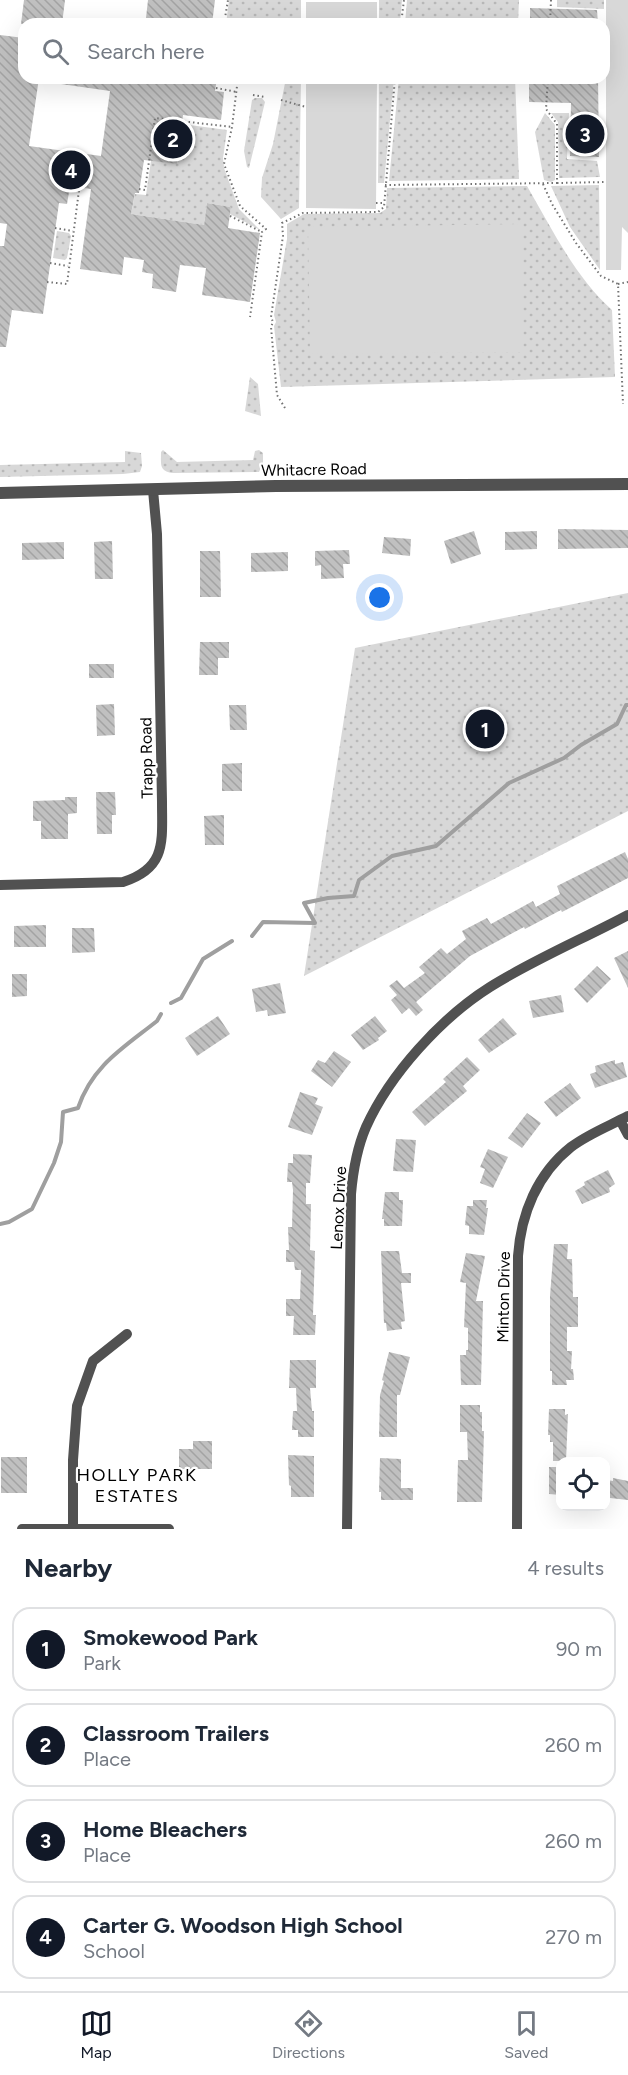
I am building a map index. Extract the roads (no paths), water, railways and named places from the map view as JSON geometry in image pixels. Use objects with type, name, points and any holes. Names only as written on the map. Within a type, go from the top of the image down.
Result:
[{"type":"street","name":"Whitacre Road","points":[[0,493],[276,486],[628,484]]},
{"type":"street","name":"Trapp Road","points":[[0,885],[123,882],[139,877],[148,870],[160,850],[162,802],[157,546],[153,490]]},
{"type":"street","name":"Lenox Drive","points":[[347,1529],[351,1194],[355,1161],[366,1128],[377,1107],[414,1056],[463,1007],[510,976],[628,915]]},
{"type":"street","points":[[624,1118],[628,1135]]},
{"type":"street","name":"Minton Drive","points":[[517,1529],[518,1256],[523,1221],[536,1189],[560,1157],[583,1139],[624,1118]]},
{"type":"street","points":[[73,1529],[73,1460],[77,1406],[93,1361],[127,1334]]},
{"type":"street","points":[[22,1529],[169,1529]]},
{"type":"waterway","points":[[252,936],[263,922],[315,923],[304,903],[354,896],[359,880],[392,856],[436,846],[509,783],[564,758],[617,724],[628,705]]},
{"type":"waterway","points":[[171,1003],[181,998],[203,959],[232,941]]},
{"type":"waterway","points":[[0,1224],[9,1222],[32,1209],[54,1163],[61,1142],[63,1112],[78,1108],[91,1080],[100,1069],[157,1021],[161,1014]]},
{"type":"place","name":"Home Bleachers","points":[[585,134]]},
{"type":"place","name":"Classroom Trailers","points":[[173,139]]},
{"type":"place","name":"Carter G. Woodson High School","points":[[71,170]]},
{"type":"place","name":"Smokewood Park","points":[[485,729]]},
{"type":"district","name":"HOLLY PARK ESTATES","points":[[137,1485]]}]
